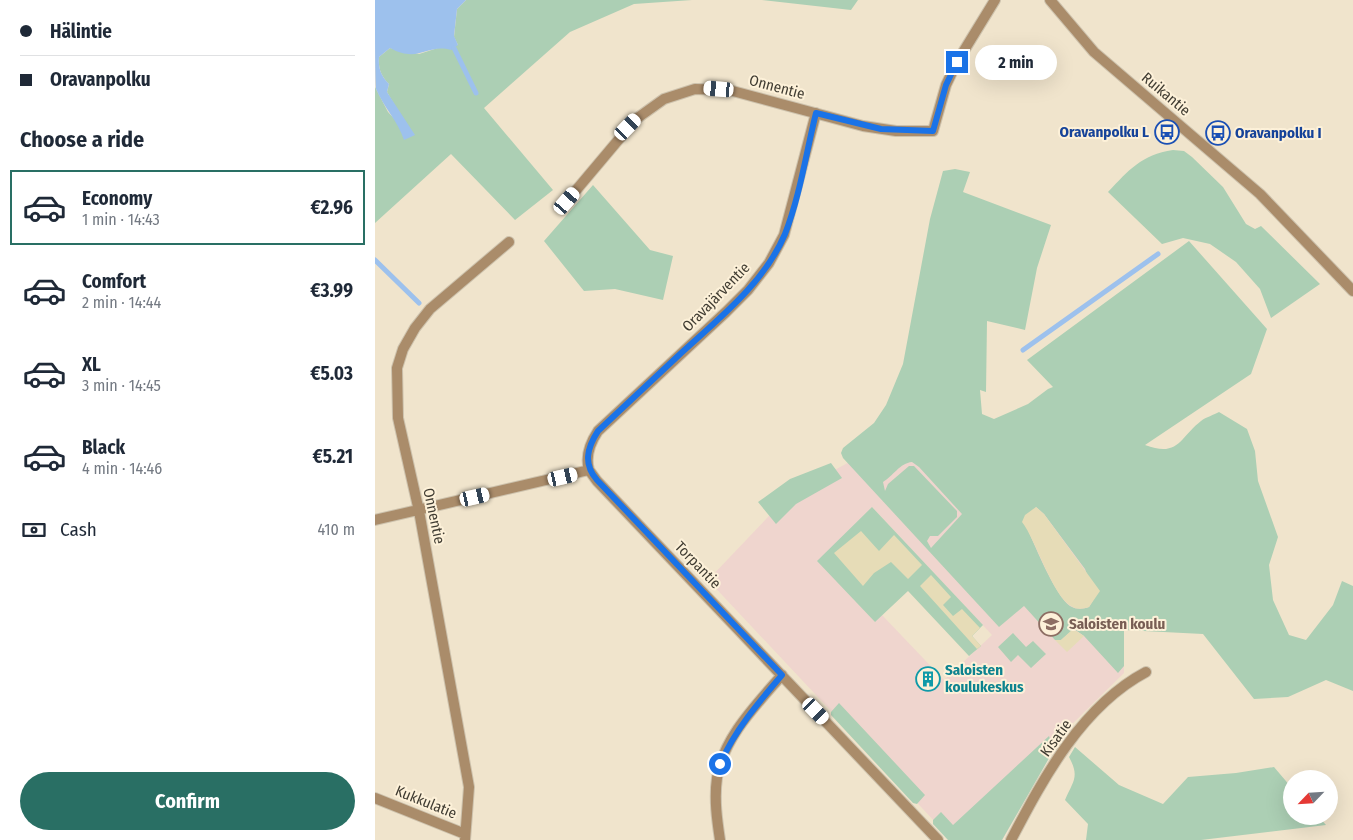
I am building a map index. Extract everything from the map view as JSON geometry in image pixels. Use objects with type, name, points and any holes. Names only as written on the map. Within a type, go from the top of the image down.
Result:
[{"type":"street","name":"Onnentie","points":[[567,201],[636,119],[651,106],[678,94],[701,89],[729,90],[881,129],[933,131],[946,85],[957,62],[995,0]]},
{"type":"street","name":"Ruikantie","points":[[1050,0],[1095,52],[1253,187],[1296,229],[1353,291]]},
{"type":"street","name":"Oravajärventie","points":[[589,470],[589,450],[598,431],[731,307],[748,290],[769,263],[787,226],[816,113]]},
{"type":"street","name":"Onnentie","points":[[465,837],[469,787],[419,511],[398,418],[397,368],[403,349],[415,328],[430,309],[509,242]]},
{"type":"street","points":[[375,520],[589,470]]},
{"type":"street","name":"Torpantie","points":[[589,470],[938,840]]},
{"type":"street","name":"Kisatie","points":[[1011,840],[1068,743],[1119,689],[1147,672]]},
{"type":"street","points":[[720,840],[716,793],[720,764],[733,738],[747,717],[782,675]]},
{"type":"street","name":"Kukkulatie","points":[[375,798],[465,837]]},
{"type":"shaded area","name":"Saloisten koulu","points":[[924,410],[1050,507],[1123,630],[1124,673],[1063,733],[1002,840],[952,840],[708,580],[790,494],[868,452]],"holes":[[[872,507],[992,635],[944,680],[882,615],[874,622]]]},
{"type":"green space","points":[[466,0],[692,0],[634,4],[570,32],[484,108],[553,190],[515,220],[451,154],[375,223],[375,87],[388,112],[400,125],[394,104],[387,92],[389,84],[381,72],[379,57],[390,48],[419,54],[441,47],[458,45],[454,37],[457,9]]},
{"type":"green space","points":[[762,0],[858,0],[851,10]]},
{"type":"green space","points":[[1173,150],[1184,151],[1192,157],[1223,187],[1246,224],[1255,229],[1261,226],[1320,284],[1271,318],[1260,289],[1236,262],[1210,244],[1183,238],[1162,244],[1108,192],[1136,165],[1152,156]]},
{"type":"green space","points":[[955,169],[970,172],[963,192],[1051,225],[1037,268],[1025,330],[987,321],[986,392],[980,390],[982,414],[994,419],[1028,404],[1053,387],[1027,360],[1189,241],[1267,329],[1251,374],[1145,445],[1165,449],[1172,447],[1178,444],[1205,418],[1219,412],[1247,429],[1255,451],[1258,481],[1278,537],[1269,565],[1273,600],[1289,635],[1306,640],[1333,605],[1342,581],[1353,586],[1353,691],[1326,680],[1288,697],[1254,699],[1203,634],[1124,630],[1124,666],[1118,673],[1084,636],[1074,629],[1061,640],[1055,640],[1024,606],[999,627],[843,458],[841,453],[843,448],[874,423],[886,405],[903,364],[930,219],[943,171]],"holes":[[[912,462],[919,467],[962,514],[931,548],[927,541],[930,536],[938,536],[957,517],[957,511],[914,466],[909,466],[888,484],[885,491],[883,482],[900,467]],[[1036,507],[1044,514],[1085,569],[1095,597],[1089,607],[1080,609],[1070,606],[1064,601],[1052,582],[1028,530]]]},
{"type":"green space","points":[[593,185],[650,250],[673,256],[663,300],[615,289],[584,291],[544,241]]},
{"type":"green space","points":[[831,463],[842,478],[796,504],[776,524],[758,502],[790,479]]},
{"type":"green space","points":[[872,507],[983,625],[972,636],[981,646],[969,656],[908,591],[875,622],[817,561]]},
{"type":"green space","points":[[1013,633],[1026,647],[1033,641],[1046,654],[1031,668],[1018,655],[1011,662],[998,647]]},
{"type":"green space","points":[[839,703],[925,795],[917,804],[913,803],[831,715],[831,712]]},
{"type":"green space","points":[[1049,736],[1053,748],[1052,753],[1002,840],[948,840],[933,824],[933,820],[941,812],[953,825]]},
{"type":"green space","points":[[1075,747],[1119,785],[1163,804],[1188,777],[1236,773],[1274,767],[1283,778],[1283,825],[1326,825],[1201,840],[1086,840],[1088,824],[1065,800],[1075,774],[1069,757]]},
{"type":"sand","points":[[1036,507],[1044,514],[1100,591],[1089,607],[1080,609],[1071,606],[1057,591],[1022,522],[1025,515]]},
{"type":"sand","points":[[861,531],[879,551],[894,535],[922,565],[908,579],[891,562],[874,573],[863,586],[834,553]]},
{"type":"sand","points":[[931,575],[951,597],[943,605],[953,616],[962,609],[980,628],[972,636],[981,646],[977,649],[920,586]]},
{"type":"sand","points":[[1073,629],[1084,636],[1067,652],[1055,640],[1061,640]]},
{"type":"water","points":[[375,0],[466,0],[457,9],[454,36],[458,45],[451,50],[435,49],[408,54],[390,48],[379,57],[381,72],[389,84],[387,92],[415,135],[404,140],[376,89]]},
{"type":"waterway","points":[[454,48],[476,93]]},
{"type":"waterway","points":[[1023,350],[1158,254]]},
{"type":"waterway","points":[[375,260],[419,303]]},
{"type":"place","name":"Oravanpolku L","points":[[1167,132]]},
{"type":"place","name":"Oravanpolku I","points":[[1218,133]]},
{"type":"place","name":"Saloisten koulu","points":[[1051,624]]},
{"type":"place","name":"Saloisten koulukeskus","points":[[928,679]]},
{"type":"route","points":[[720,764],[733,738],[747,717],[782,675],[593,476],[589,470],[587,459],[589,450],[598,431],[726,312],[748,290],[769,263],[785,235],[816,113],[881,129],[933,131],[946,85],[957,62]]}]
